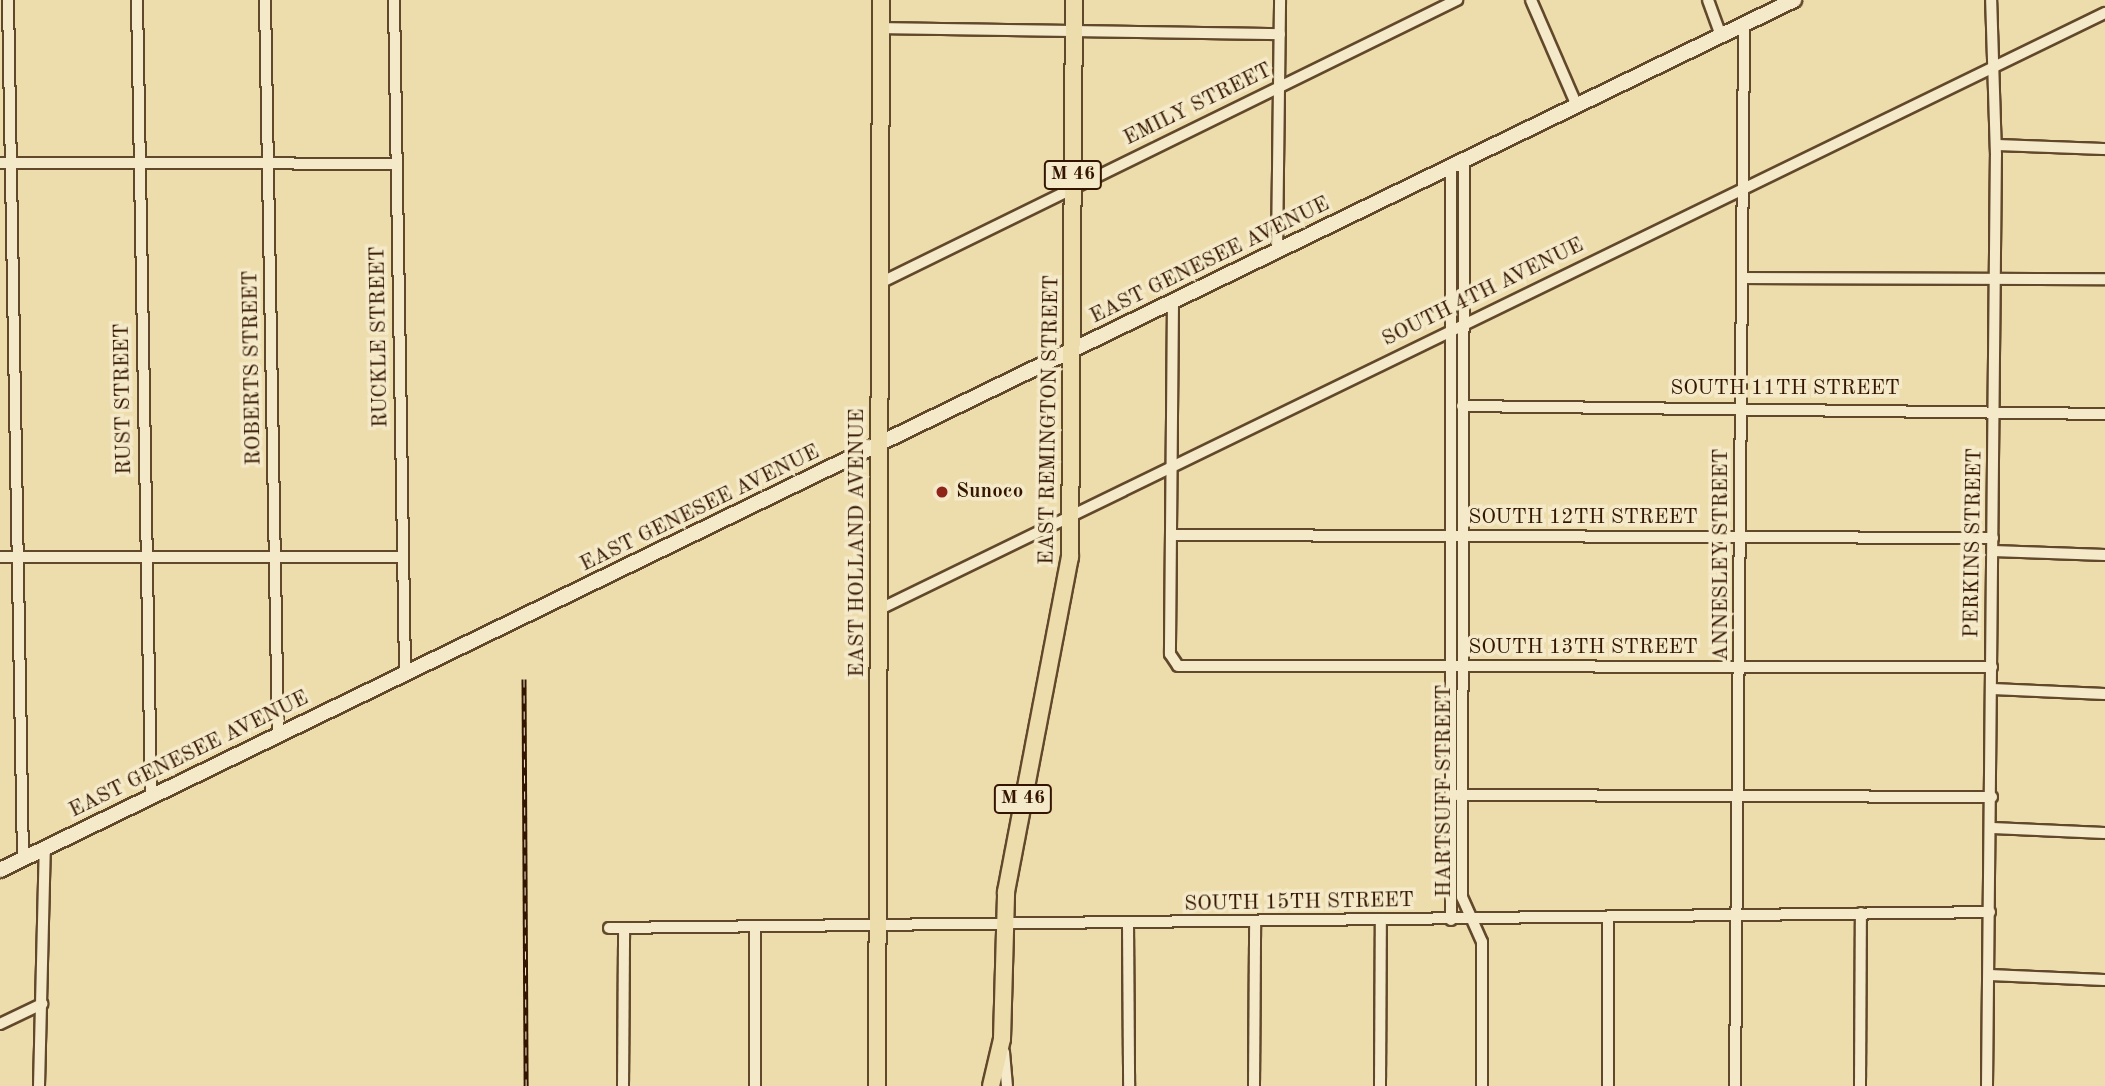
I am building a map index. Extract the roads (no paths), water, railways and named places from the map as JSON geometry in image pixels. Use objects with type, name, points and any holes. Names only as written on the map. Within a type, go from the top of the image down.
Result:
[{"type":"highway","name":"EAST HOLLAND AVENUE","points":[[877,1086],[881,0]]},
{"type":"highway","name":"EAST REMINGTON STREET","points":[[991,1086],[1002,1040],[1003,927],[1065,603],[1073,514],[1074,0]]},
{"type":"main road","name":"EAST GENESEE AVENUE","points":[[0,870],[880,446],[1794,0]]},
{"type":"street","points":[[8,0],[5,163],[23,859]]},
{"type":"street","name":"RUST STREET","points":[[136,0],[151,798]]},
{"type":"street","name":"ROBERTS STREET","points":[[265,0],[278,736]]},
{"type":"street","name":"RUCKLE STREET","points":[[394,0],[405,674]]},
{"type":"street","points":[[1277,251],[1280,0]]},
{"type":"street","name":"EMILY STREET","points":[[880,283],[1457,0]]},
{"type":"street","points":[[1531,0],[1577,106]]},
{"type":"street","points":[[1708,0],[1721,36]]},
{"type":"street","name":"PERKINS STREET","points":[[1987,1086],[1992,828],[1996,145],[1996,66],[1991,0]]},
{"type":"street","name":"SOUTH 4TH AVENUE","points":[[878,610],[2102,16]]},
{"type":"street","name":"ANNESLEY STREET","points":[[1735,1086],[1741,796],[1744,25]]},
{"type":"street","points":[[881,28],[1280,34]]},
{"type":"street","points":[[1996,145],[2105,149]]},
{"type":"street","points":[[5,163],[397,164]]},
{"type":"street","name":"HARTSUFF STREET","points":[[1458,164],[1465,324],[1465,536],[1458,667]]},
{"type":"street","name":"HARTSUFF STREET","points":[[1458,164],[1453,406],[1458,795],[1462,897],[1482,942],[1482,1086]]},
{"type":"street","points":[[1744,278],[2105,279]]},
{"type":"street","points":[[1173,302],[1173,535]]},
{"type":"street","points":[[1453,406],[1465,406]]},
{"type":"street","name":"SOUTH 11TH STREET","points":[[1465,406],[1994,409],[2105,414]]},
{"type":"street","name":"SOUTH 12TH STREET","points":[[1173,535],[1993,538]]},
{"type":"street","name":"SOUTH 13TH STREET","points":[[1173,535],[1174,664],[1992,667]]},
{"type":"street","points":[[1993,551],[2105,555]]},
{"type":"street","points":[[0,557],[402,556]]},
{"type":"street","points":[[1992,689],[2105,694]]},
{"type":"street","points":[[1458,795],[1992,797]]},
{"type":"street","name":"HARTSUFF STREET","points":[[1451,920],[1458,795]]},
{"type":"street","points":[[1992,828],[2105,834]]},
{"type":"street","points":[[39,1086],[45,848]]},
{"type":"street","name":"SOUTH 15TH STREET","points":[[609,928],[878,929],[1990,912]]},
{"type":"street","points":[[1860,1086],[1861,914]]},
{"type":"street","points":[[1608,918],[1608,1086]]},
{"type":"street","points":[[1380,1086],[1381,921]]},
{"type":"street","points":[[1255,923],[1255,1086]]},
{"type":"street","points":[[1128,925],[1129,1086]]},
{"type":"street","points":[[623,1086],[624,928]]},
{"type":"street","points":[[755,928],[755,1086]]},
{"type":"street","points":[[1989,975],[2105,981]]},
{"type":"street","points":[[0,1024],[42,1004]]},
{"type":"street","points":[[1002,1040],[1007,1086]]},
{"type":"railway","points":[[524,679],[526,1086]]},
{"type":"place","name":"Sunoco","points":[[942,492]]}]
